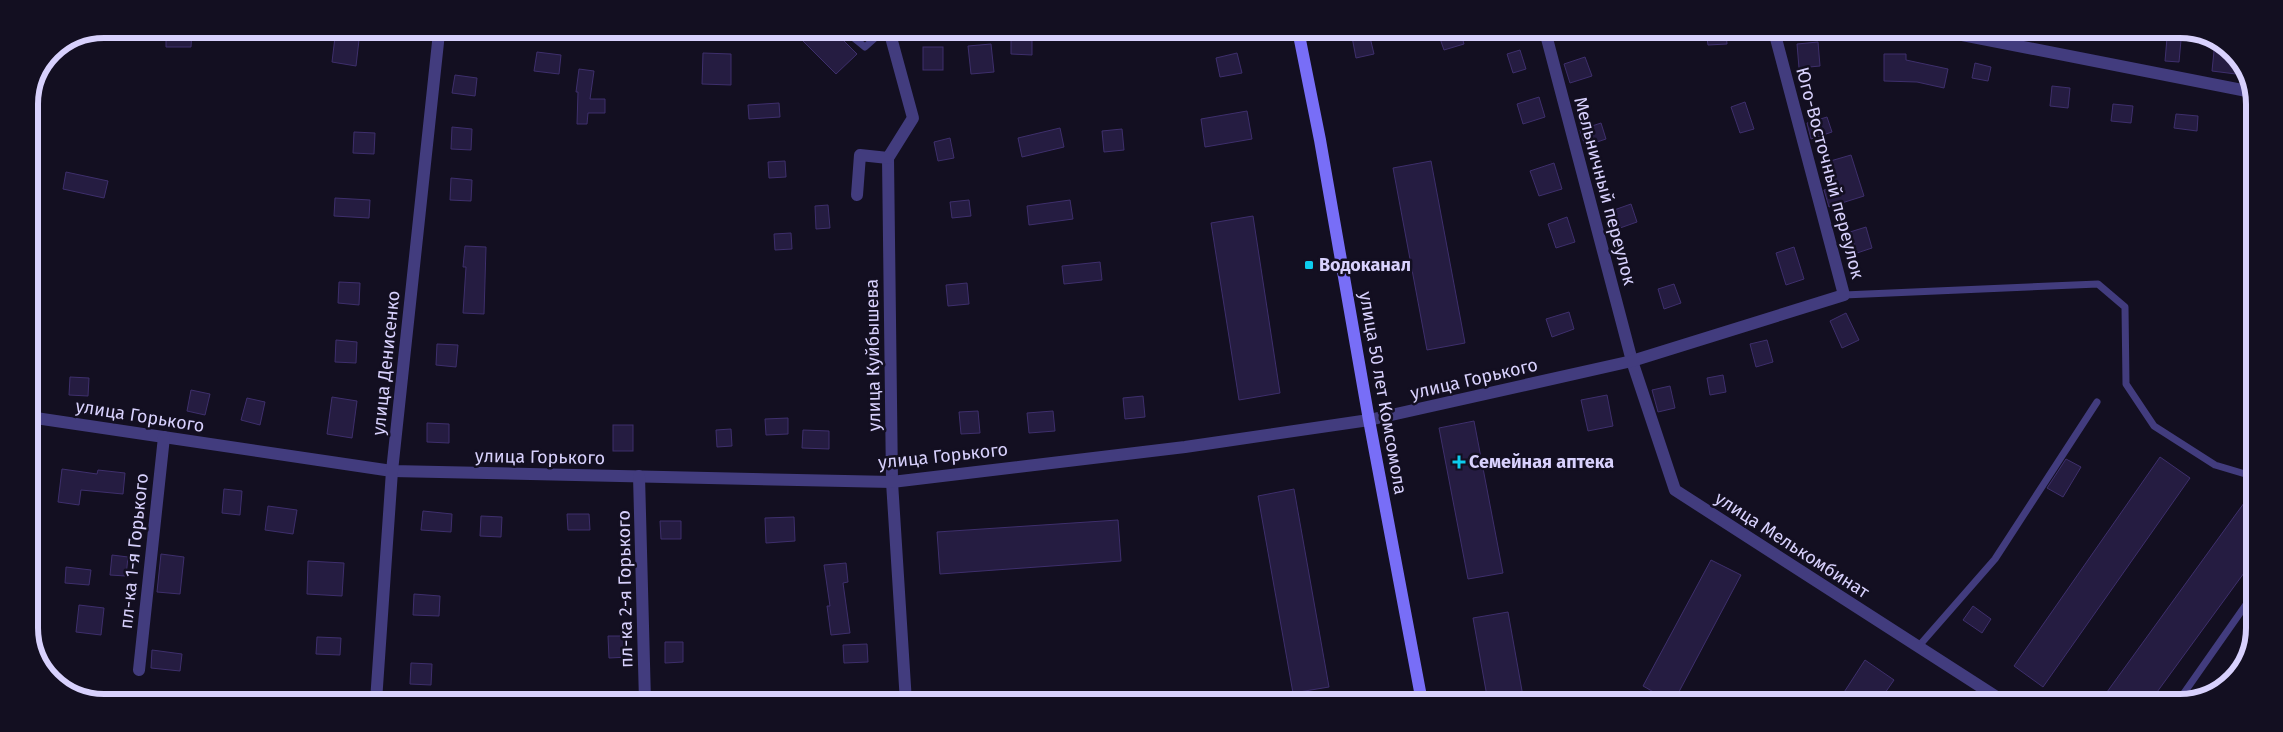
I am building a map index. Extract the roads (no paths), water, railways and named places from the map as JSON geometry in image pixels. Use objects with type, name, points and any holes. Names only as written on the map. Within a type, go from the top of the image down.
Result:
[{"type":"street","name":"улица Денисенко","points":[[376,694],[392,471],[439,38]]},
{"type":"street","points":[[857,195],[860,155],[888,158],[913,118],[891,38]]},
{"type":"street","name":"улица 50 лет Комсомола","points":[[1300,38],[1320,140],[1369,420],[1420,694]]},
{"type":"street","name":"Мельничный переулок","points":[[1547,38],[1632,361]]},
{"type":"street","name":"Юго-Восточный переулок","points":[[1776,38],[1844,295]]},
{"type":"street","points":[[1978,38],[2244,90]]},
{"type":"street","name":"улица Куйбышева","points":[[888,158],[892,482],[905,694]]},
{"type":"street","name":"улица Горького","points":[[38,418],[392,471],[892,482],[1175,448],[1369,420],[1632,361],[1844,295]]},
{"type":"street","name":"улица Мелькомбинат","points":[[1632,361],[1675,490],[1992,694]]},
{"type":"street","name":"пл-ка 1-я Горького","points":[[139,670],[164,437]]},
{"type":"street","name":"пл-ка 2-я Горького","points":[[639,476],[645,694]]},
{"type":"lane","points":[[854,38],[865,47],[875,38]]},
{"type":"lane","points":[[1844,295],[2098,284],[2125,307],[2126,384],[2154,426],[2214,465],[2246,474]]},
{"type":"lane","points":[[1918,647],[1994,559],[2097,402]]},
{"type":"lane","points":[[2183,694],[2246,605]]},
{"type":"place","name":"Водоканал","points":[[1309,265]]},
{"type":"place","name":"Семейная аптека","points":[[1459,462]]}]
